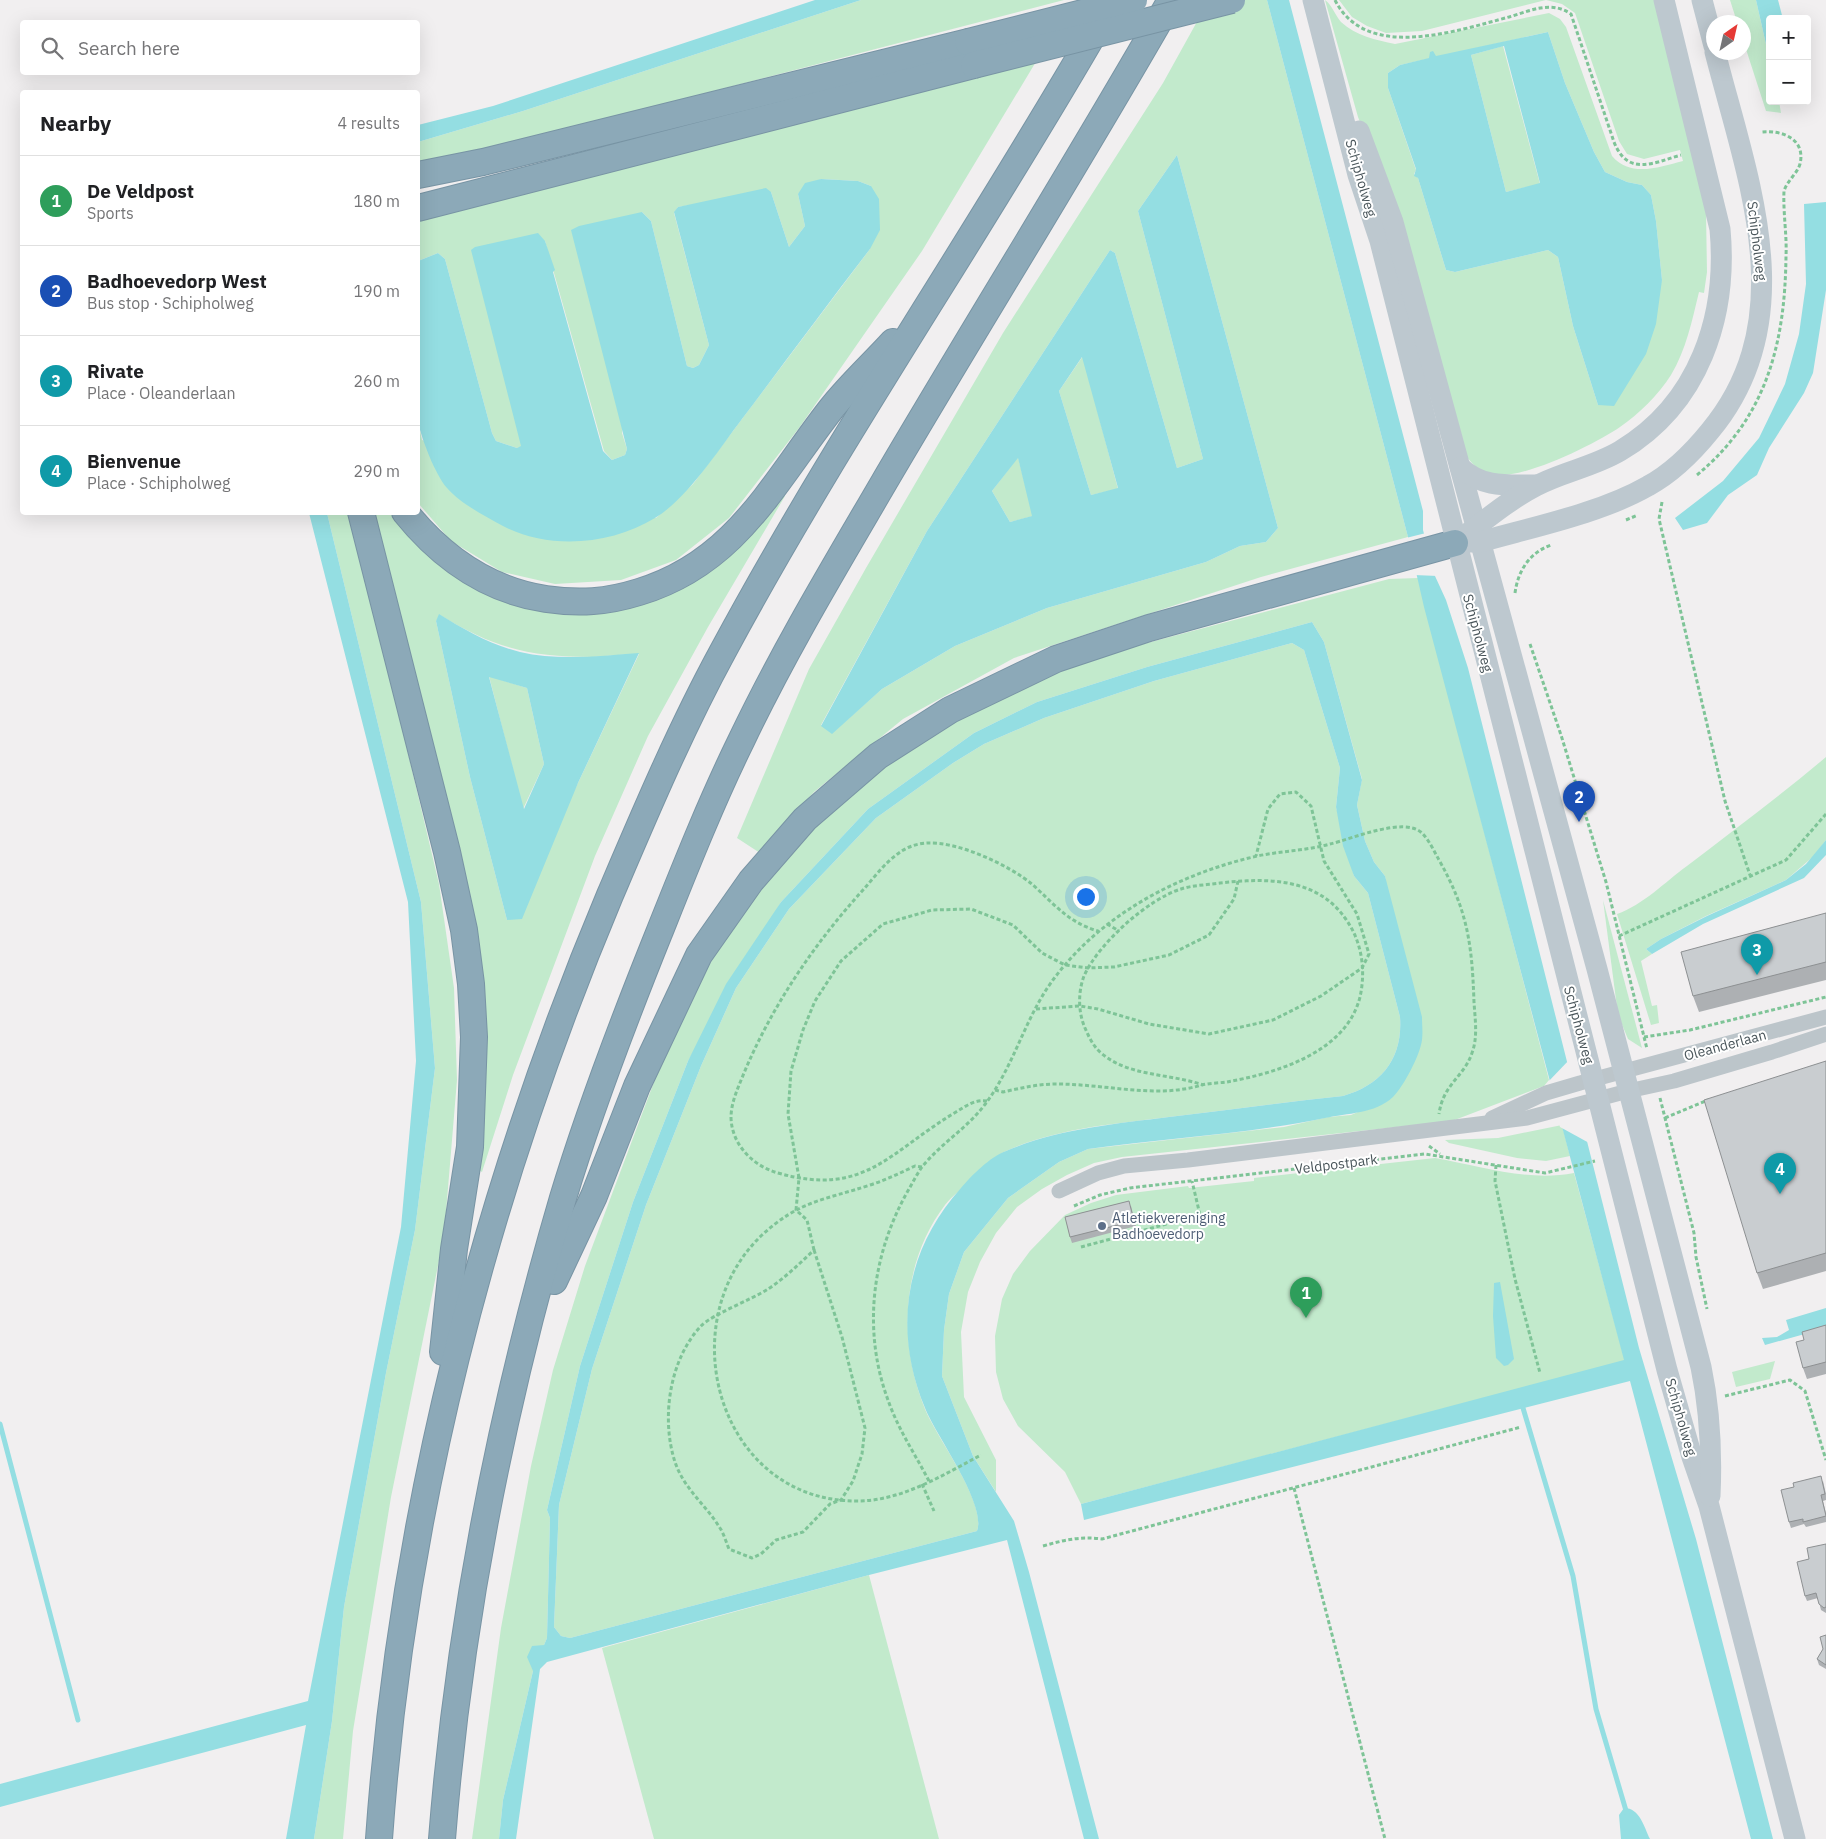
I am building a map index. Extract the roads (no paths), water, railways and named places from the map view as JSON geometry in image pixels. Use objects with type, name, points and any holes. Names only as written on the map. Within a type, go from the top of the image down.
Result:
[{"type":"highway","points":[[379,1839],[393,1689],[410,1574],[431,1464],[467,1310],[518,1139],[576,977],[634,837],[722,652],[814,493],[1060,92],[1113,0]]},
{"type":"highway","points":[[420,207],[971,53],[1134,0]]},
{"type":"highway","points":[[442,1839],[446,1788],[468,1624],[495,1473],[525,1340],[564,1195],[614,1046],[696,840],[742,738],[799,629],[964,345],[1172,0]]},
{"type":"highway","points":[[420,175],[971,53],[1232,0]]},
{"type":"highway","points":[[408,515],[435,546],[470,572],[492,584],[536,597],[583,603],[606,600],[672,580],[714,554],[747,523],[780,482],[832,408],[934,298]]},
{"type":"highway","points":[[362,515],[447,852],[464,930],[473,1011],[470,1147],[454,1250],[431,1464]]},
{"type":"highway","points":[[525,1340],[594,1196],[637,1086],[699,955],[751,881],[805,819],[878,756],[950,710],[1056,659],[1150,628],[1464,539]]},
{"type":"main road","name":"Schipholweg","points":[[1313,0],[1358,175],[1380,241],[1438,467],[1464,539],[1597,969],[1701,1367],[1708,1401],[1712,1459],[1709,1506]]},
{"type":"main road","points":[[1464,539],[1536,485],[1583,468],[1620,451],[1658,421],[1679,398],[1695,374],[1706,350],[1718,306],[1722,264],[1719,222],[1664,0]]},
{"type":"main road","points":[[1702,0],[1706,15]]},
{"type":"main road","name":"Schipholweg","points":[[1325,45],[1393,222],[1460,467],[1464,539],[1589,1091],[1692,1457],[1709,1506],[1795,1839]]},
{"type":"main road","name":"Schipholweg","points":[[1464,539],[1602,506],[1648,486],[1686,457],[1708,434],[1727,409],[1743,378],[1755,342],[1763,298],[1762,260],[1753,204],[1717,60]]},
{"type":"main road","points":[[1460,467],[1472,477],[1488,484],[1536,485]]},
{"type":"street","name":"Oleanderlaan","points":[[1625,1081],[1651,1064],[1826,1017]]},
{"type":"street","name":"Oleanderlaan","points":[[1625,1081],[1656,1085],[1772,1052],[1826,1034]]},
{"type":"street","points":[[1589,1091],[1625,1081]]},
{"type":"street","name":"Veldpostpark","points":[[1484,1122],[1546,1093],[1589,1091]]},
{"type":"street","name":"Veldpostpark","points":[[1059,1192],[1098,1173],[1124,1166],[1449,1129],[1484,1122],[1527,1118],[1552,1111],[1589,1091]]},
{"type":"water","points":[[815,0],[861,0],[523,111],[420,141],[420,124],[493,106]]},
{"type":"water","points":[[1267,0],[1289,0],[1423,511],[1423,530],[1435,576],[1446,600],[1468,668],[1639,1348],[1696,1539],[1773,1839],[1751,1839],[1630,1381],[1084,1520],[1081,1504],[1624,1360],[1424,607],[1408,537]]},
{"type":"water","points":[[1756,0],[1778,0],[1782,15],[1766,15],[1766,44]]},
{"type":"water","points":[[1548,32],[1565,83],[1594,152],[1605,172],[1627,182],[1642,185],[1651,195],[1656,221],[1662,280],[1656,324],[1646,354],[1614,406],[1598,405],[1573,326],[1558,257],[1548,250],[1455,272],[1446,270],[1418,178],[1414,176],[1416,169],[1388,88],[1388,73],[1400,65],[1429,58],[1430,52],[1433,51],[1436,56]],"holes":[[[1504,46],[1540,183],[1506,192],[1471,55]]]},
{"type":"water","points":[[1177,155],[1278,528],[1266,542],[1240,546],[1206,562],[1047,608],[955,646],[882,689],[832,734],[821,726],[927,531],[1110,250],[1115,253],[1177,468],[1203,459],[1138,211]],"holes":[[[1082,357],[1118,488],[1091,495],[1059,391]],[[1018,458],[1032,516],[1010,522],[992,491]]]},
{"type":"water","points":[[821,179],[858,181],[871,186],[879,199],[880,230],[870,249],[713,458],[691,486],[667,509],[638,527],[619,534],[600,539],[560,541],[540,539],[521,534],[503,526],[466,504],[447,488],[438,474],[420,428],[420,260],[438,253],[445,259],[492,433],[496,441],[517,448],[521,446],[471,250],[475,247],[538,233],[545,241],[555,270],[553,272],[603,451],[612,460],[625,455],[627,449],[571,230],[579,226],[642,212],[651,221],[687,366],[693,368],[699,365],[709,345],[674,212],[678,207],[766,188],[771,192],[789,247],[805,226],[798,194],[805,183]]},
{"type":"water","points":[[1826,202],[1826,290],[1813,373],[1804,393],[1769,448],[1757,475],[1728,495],[1707,523],[1683,530],[1675,518],[1723,481],[1759,438],[1785,384],[1799,334],[1806,284],[1804,204]]},
{"type":"water","points":[[310,515],[327,515],[421,902],[435,1068],[415,1230],[386,1373],[344,1607],[332,1721],[314,1839],[286,1839],[306,1725],[0,1807],[0,1784],[308,1701],[401,1227],[416,1061],[408,902]]},
{"type":"water","points":[[439,614],[488,641],[509,649],[534,655],[579,657],[639,653],[578,783],[522,919],[507,920],[470,777],[436,621]],"holes":[[[489,677],[527,688],[544,764],[524,809]]]},
{"type":"water","points":[[1312,622],[1324,642],[1362,780],[1357,805],[1365,841],[1374,862],[1385,876],[1422,1017],[1422,1040],[1415,1062],[1397,1092],[1386,1103],[1378,1107],[1360,1112],[1266,1128],[1088,1149],[1059,1162],[1008,1198],[964,1252],[949,1294],[944,1330],[942,1376],[973,1456],[1014,1521],[1099,1839],[1084,1839],[1007,1540],[869,1575],[547,1662],[540,1669],[516,1839],[499,1839],[503,1800],[533,1671],[527,1657],[532,1646],[544,1645],[547,1638],[550,1518],[547,1510],[580,1366],[633,1202],[688,1061],[726,984],[781,902],[868,809],[974,733],[1037,702],[1147,667]],"holes":[[[1292,643],[1304,650],[1340,768],[1336,807],[1343,846],[1354,876],[1368,893],[1400,1017],[1398,1045],[1394,1057],[1387,1068],[1369,1085],[1343,1096],[1107,1125],[1065,1132],[1025,1144],[994,1157],[965,1183],[942,1212],[927,1238],[916,1265],[907,1321],[909,1350],[915,1379],[925,1408],[959,1470],[975,1504],[978,1519],[977,1531],[570,1638],[561,1636],[554,1627],[559,1505],[592,1369],[646,1205],[701,1066],[736,988],[789,909],[876,818],[953,763],[984,744],[1044,718],[1154,681]]]},
{"type":"water","points":[[1826,840],[1826,855],[1804,878],[1703,924],[1652,954],[1646,949],[1661,939],[1707,916],[1786,880],[1806,864]]},
{"type":"water","points":[[1500,1282],[1514,1359],[1504,1366],[1496,1358],[1493,1316],[1494,1283]]},
{"type":"water","points":[[1826,1308],[1826,1328],[1765,1345],[1762,1338],[1777,1337],[1789,1330],[1786,1320]]},
{"type":"water","points":[[1624,1808],[1634,1811],[1638,1815],[1650,1839],[1621,1839],[1619,1815]]},
{"type":"waterway","points":[[1523,1408],[1573,1576],[1596,1709],[1627,1814]]},
{"type":"waterway","points":[[0,1424],[78,1720]]},
{"type":"place","name":"Badhoevedorp West","points":[[1579,822]]},
{"type":"place","name":"Rivate","points":[[1757,975]]},
{"type":"place","name":"Bienvenue","points":[[1780,1194]]},
{"type":"place","name":"Atletiekvereniging Badhoevedorp","points":[[1102,1226]]},
{"type":"place","name":"De Veldpost","points":[[1306,1318]]}]
